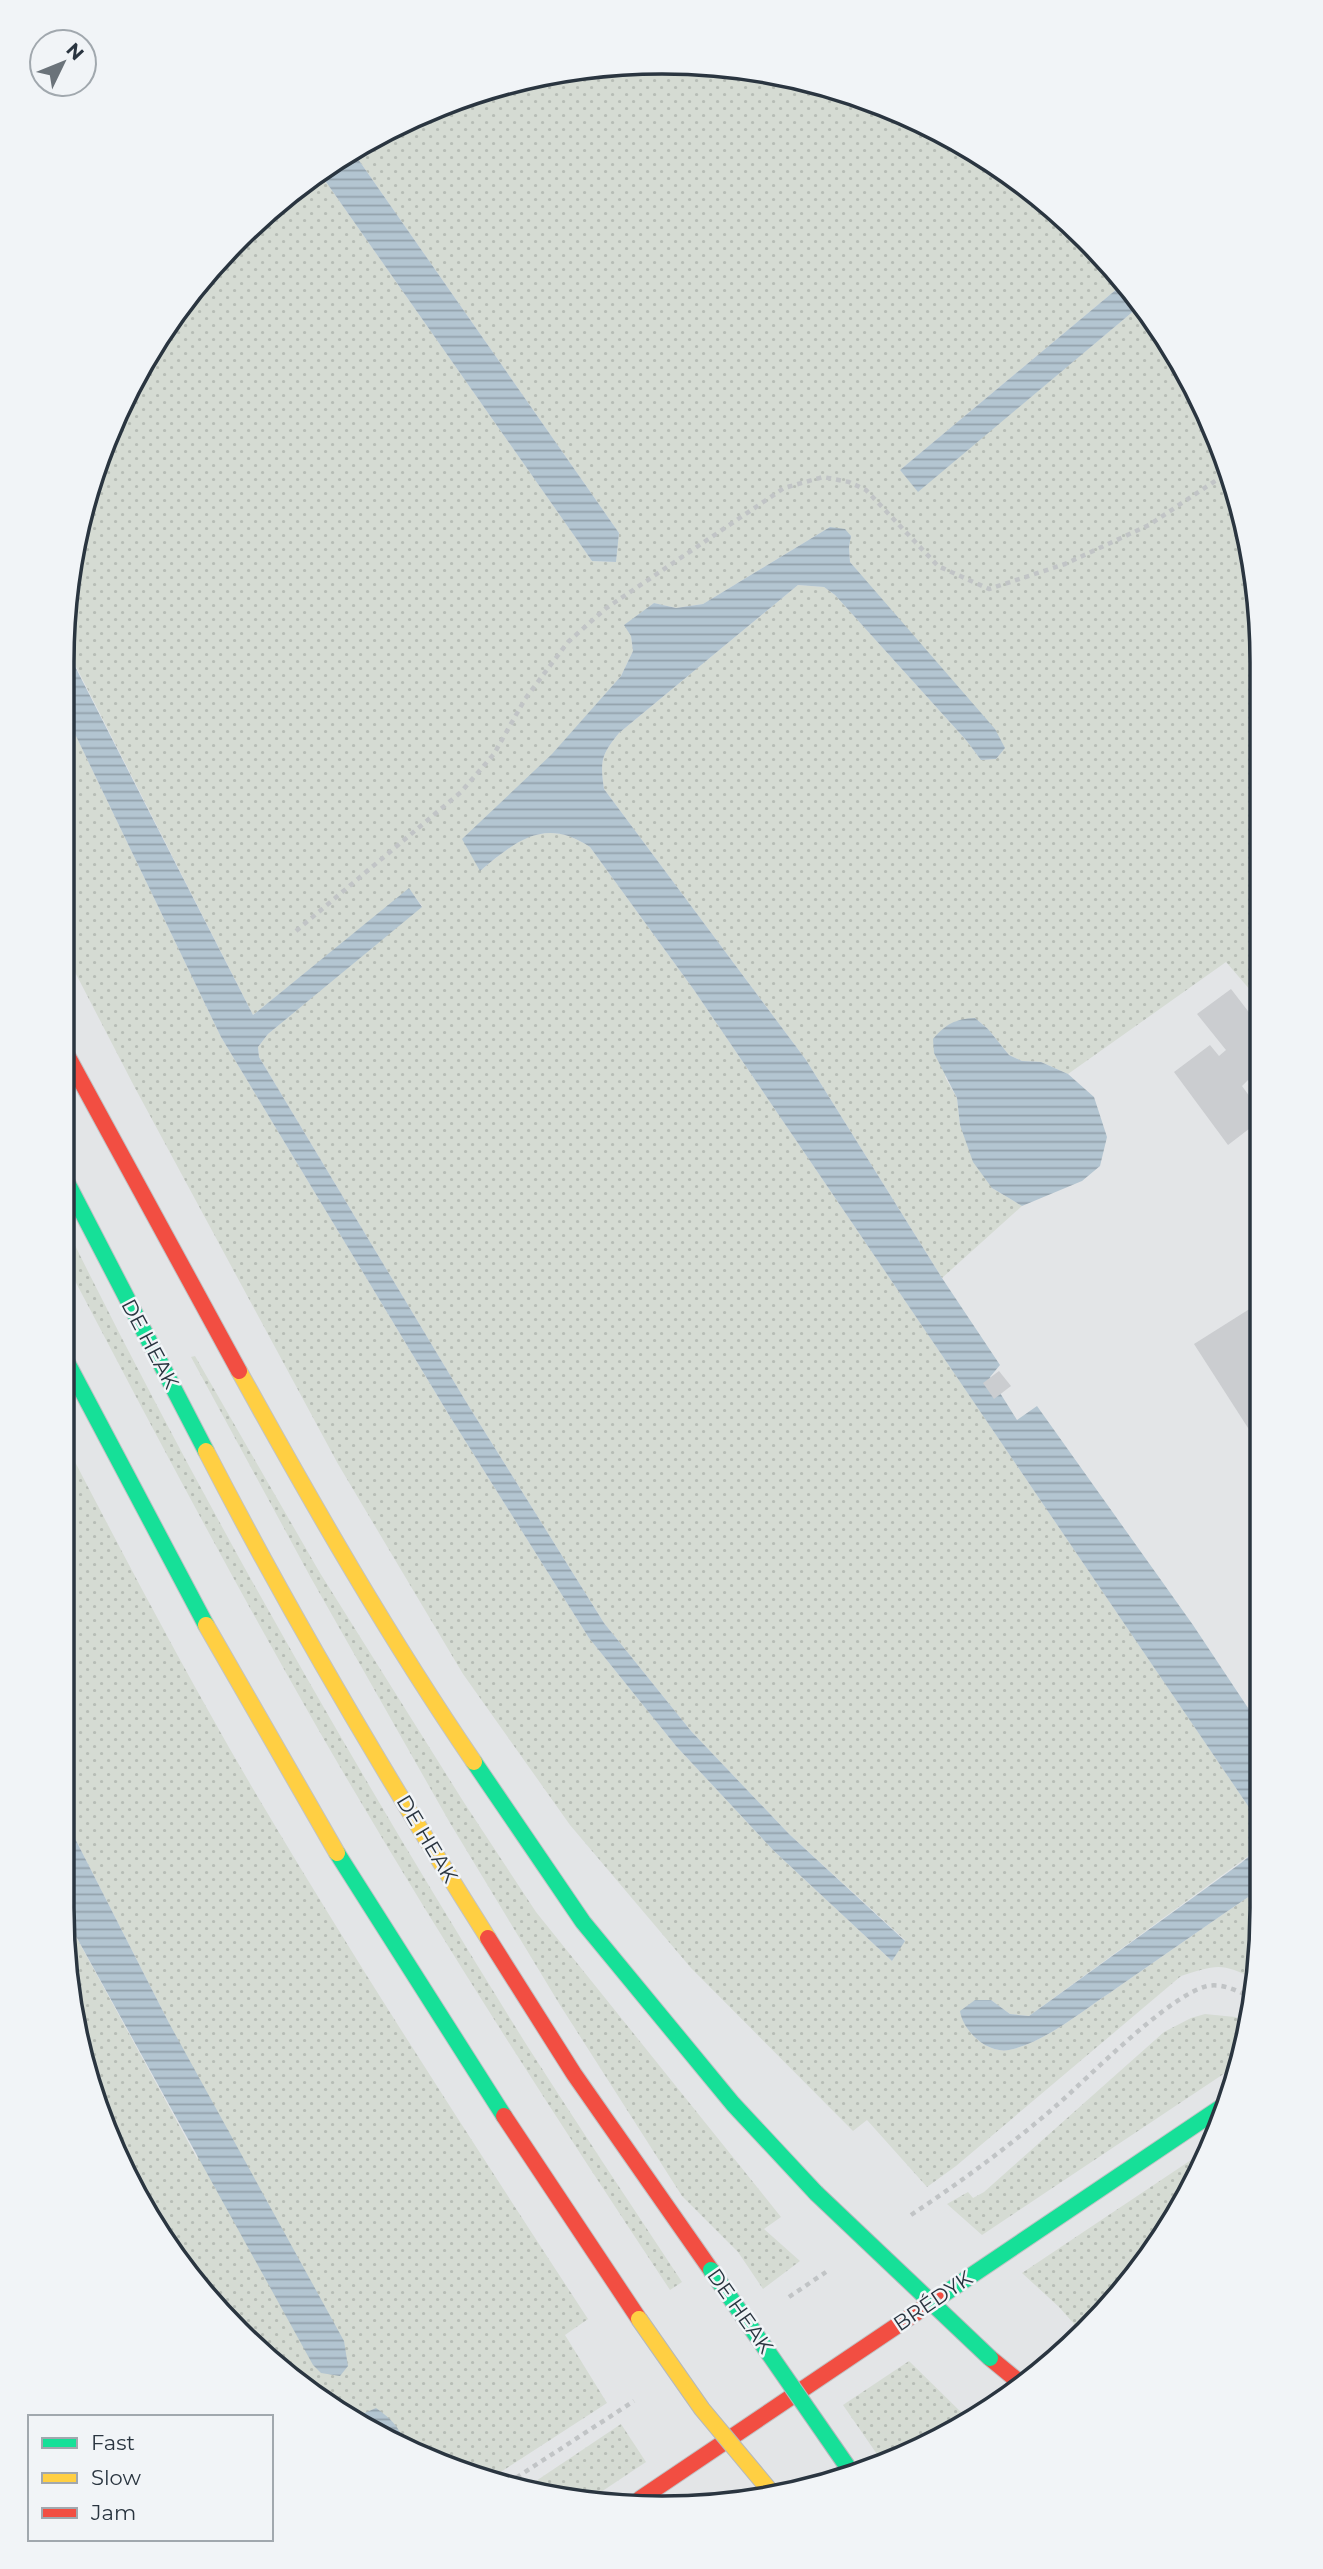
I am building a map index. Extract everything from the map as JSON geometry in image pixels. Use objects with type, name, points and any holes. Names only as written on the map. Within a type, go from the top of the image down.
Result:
[{"type":"main road","points":[[74,1068],[305,1491],[412,1671],[583,1922],[733,2104],[816,2193],[1014,2378]]},
{"type":"main road","name":"DE HEAK","points":[[74,1196],[244,1524],[352,1715],[460,1894],[575,2074],[846,2465]]},
{"type":"main road","points":[[74,1376],[196,1607],[344,1865],[639,2319],[702,2409],[766,2486]]},
{"type":"main road","name":"BRÉDYK","points":[[646,2495],[1212,2113]]},
{"type":"main road","points":[[702,2409],[747,2487]]},
{"type":"path","points":[[296,932],[461,792],[494,754],[525,699],[568,642],[625,595],[784,488],[823,477],[849,482],[866,490],[938,566],[989,589],[1065,564],[1149,524],[1220,478]]},
{"type":"shaded area","points":[[662,74],[700,75],[776,85],[851,105],[922,134],[956,152],[1019,195],[1077,246],[1116,289],[900,470],[918,491],[1133,311],[1171,368],[1205,436],[1229,509],[1238,547],[1250,662],[1250,990],[1226,962],[1068,1074],[1041,1062],[1022,1061],[1009,1055],[988,1029],[975,1018],[945,1077],[957,1098],[960,1125],[992,1188],[1022,1206],[942,1278],[806,1060],[604,789],[603,759],[619,733],[798,585],[824,587],[835,595],[981,760],[996,759],[1005,748],[850,562],[851,536],[830,527],[703,604],[676,608],[654,603],[625,625],[631,636],[633,651],[621,676],[553,754],[481,870],[519,842],[545,833],[574,838],[590,847],[694,990],[1250,1809],[1250,1855],[1029,2016],[1010,2014],[991,2000],[961,2011],[971,2033],[992,2048],[1009,2050],[1036,2041],[1250,1896],[1245,1975],[1219,1967],[1181,1976],[956,2166],[927,2187],[867,2120],[853,2131],[691,1968],[570,1825],[463,1674],[338,1464],[74,970],[74,732],[221,1037],[449,1415],[589,1638],[676,1746],[774,1851],[892,1961],[905,1940],[789,1834],[691,1731],[604,1623],[468,1405],[259,1057],[258,1047],[268,1034],[422,906],[409,889],[253,1015],[74,663],[75,623],[85,547],[105,472],[134,401],[173,335],[219,274],[274,219],[325,180],[592,561],[616,562],[619,533],[358,159],[436,118],[509,94],[585,79]]},
{"type":"shaded area","points":[[74,1243],[226,1534],[342,1740],[526,2044],[682,2282],[670,2290],[446,1942],[285,1671],[74,1279]]},
{"type":"shaded area","points":[[195,1356],[320,1573],[536,1912],[781,2217],[764,2229],[800,2261],[763,2289],[738,2252],[682,2196],[560,2005],[450,1823],[311,1578],[191,1357]]},
{"type":"shaded area","points":[[74,1460],[184,1668],[262,1804],[463,2127],[588,2319],[565,2335],[607,2403],[500,2472],[436,2451],[367,2417],[274,2350],[219,2295],[195,2265],[152,2202],[134,2168],[118,2133],[94,2060],[79,1984],[75,1934],[198,2160],[169,2023],[74,1837]]},
{"type":"shaded area","points":[[1205,2014],[1239,2018],[1225,2073],[982,2235],[947,2204],[968,2192],[973,2198],[984,2192],[1164,2032]]},
{"type":"shaded area","points":[[1193,2158],[1171,2202],[1128,2265],[1075,2325],[1022,2273]]},
{"type":"shaded area","points":[[909,2361],[962,2413],[922,2435],[877,2455],[843,2405]]},
{"type":"shaded area","points":[[621,2424],[646,2462],[601,2492],[536,2481]]},
{"type":"water","points":[[358,159],[619,533],[616,562],[592,561],[325,180]]},
{"type":"water","points":[[1116,289],[1133,311],[918,492],[900,470]]},
{"type":"water","points":[[830,527],[845,529],[851,536],[850,562],[995,729],[1005,748],[996,759],[981,760],[835,595],[824,587],[798,585],[619,733],[603,759],[602,772],[604,789],[806,1060],[942,1278],[1000,1365],[990,1377],[1017,1420],[1037,1406],[1193,1625],[1250,1711],[1250,1809],[694,990],[590,847],[574,838],[545,833],[519,842],[480,871],[462,839],[552,754],[621,676],[633,651],[631,636],[624,625],[654,603],[676,608],[703,604]]},
{"type":"water","points":[[74,664],[253,1015],[409,888],[422,907],[268,1034],[258,1047],[259,1057],[468,1405],[604,1623],[691,1731],[789,1834],[905,1941],[892,1961],[774,1851],[676,1746],[589,1638],[449,1415],[221,1037],[74,732]]},
{"type":"water","points":[[975,1018],[988,1029],[1009,1055],[1022,1061],[1041,1062],[1068,1074],[1094,1097],[1107,1137],[1100,1166],[1082,1181],[1022,1206],[992,1188],[973,1162],[960,1125],[957,1098],[934,1053],[933,1039],[951,1023]]},
{"type":"water","points":[[74,1837],[169,2023],[344,2341],[348,2366],[340,2376],[321,2373],[313,2365],[75,1934]]},
{"type":"water","points":[[1250,1856],[1250,1896],[1036,2041],[1001,2050],[977,2040],[966,2026],[960,2011],[975,2000],[991,2000],[1010,2014],[1029,2016]]},
{"type":"water","points":[[376,2408],[394,2423],[401,2435],[367,2417],[362,2414]]},
{"type":"building","points":[[1231,989],[1250,1014],[1250,1084],[1248,1080],[1242,1086],[1250,1097],[1250,1128],[1228,1145],[1174,1072],[1210,1045],[1219,1056],[1226,1050],[1197,1014]]},
{"type":"building","points":[[1250,1309],[1250,1431],[1194,1344]]},
{"type":"building","points":[[999,1371],[1011,1386],[994,1399],[983,1383]]},
{"type":"traffic: fast","points":[[74,1196],[206,1451]]},
{"type":"traffic: fast","points":[[74,1376],[206,1625]]},
{"type":"traffic: fast","points":[[474,1762],[583,1922],[733,2104],[816,2193]]},
{"type":"traffic: fast","points":[[337,1853],[504,2116]]},
{"type":"traffic: fast","points":[[938,2298],[1212,2113]]},
{"type":"traffic: fast","points":[[816,2193],[990,2358]]},
{"type":"traffic: fast","points":[[711,2270],[847,2465]]},
{"type":"traffic: slow","points":[[239,1371],[352,1570],[411,1667],[474,1762]]},
{"type":"traffic: slow","points":[[206,1451],[342,1698],[488,1938]]},
{"type":"traffic: slow","points":[[206,1625],[337,1853]]},
{"type":"traffic: slow","points":[[639,2319],[702,2409],[766,2486]]},
{"type":"traffic: jam","points":[[74,1068],[239,1371]]},
{"type":"traffic: jam","points":[[488,1938],[574,2074],[711,2270]]},
{"type":"traffic: jam","points":[[504,2116],[639,2319]]},
{"type":"traffic: jam","points":[[646,2495],[938,2298]]},
{"type":"traffic: jam","points":[[990,2358],[1014,2378]]}]
